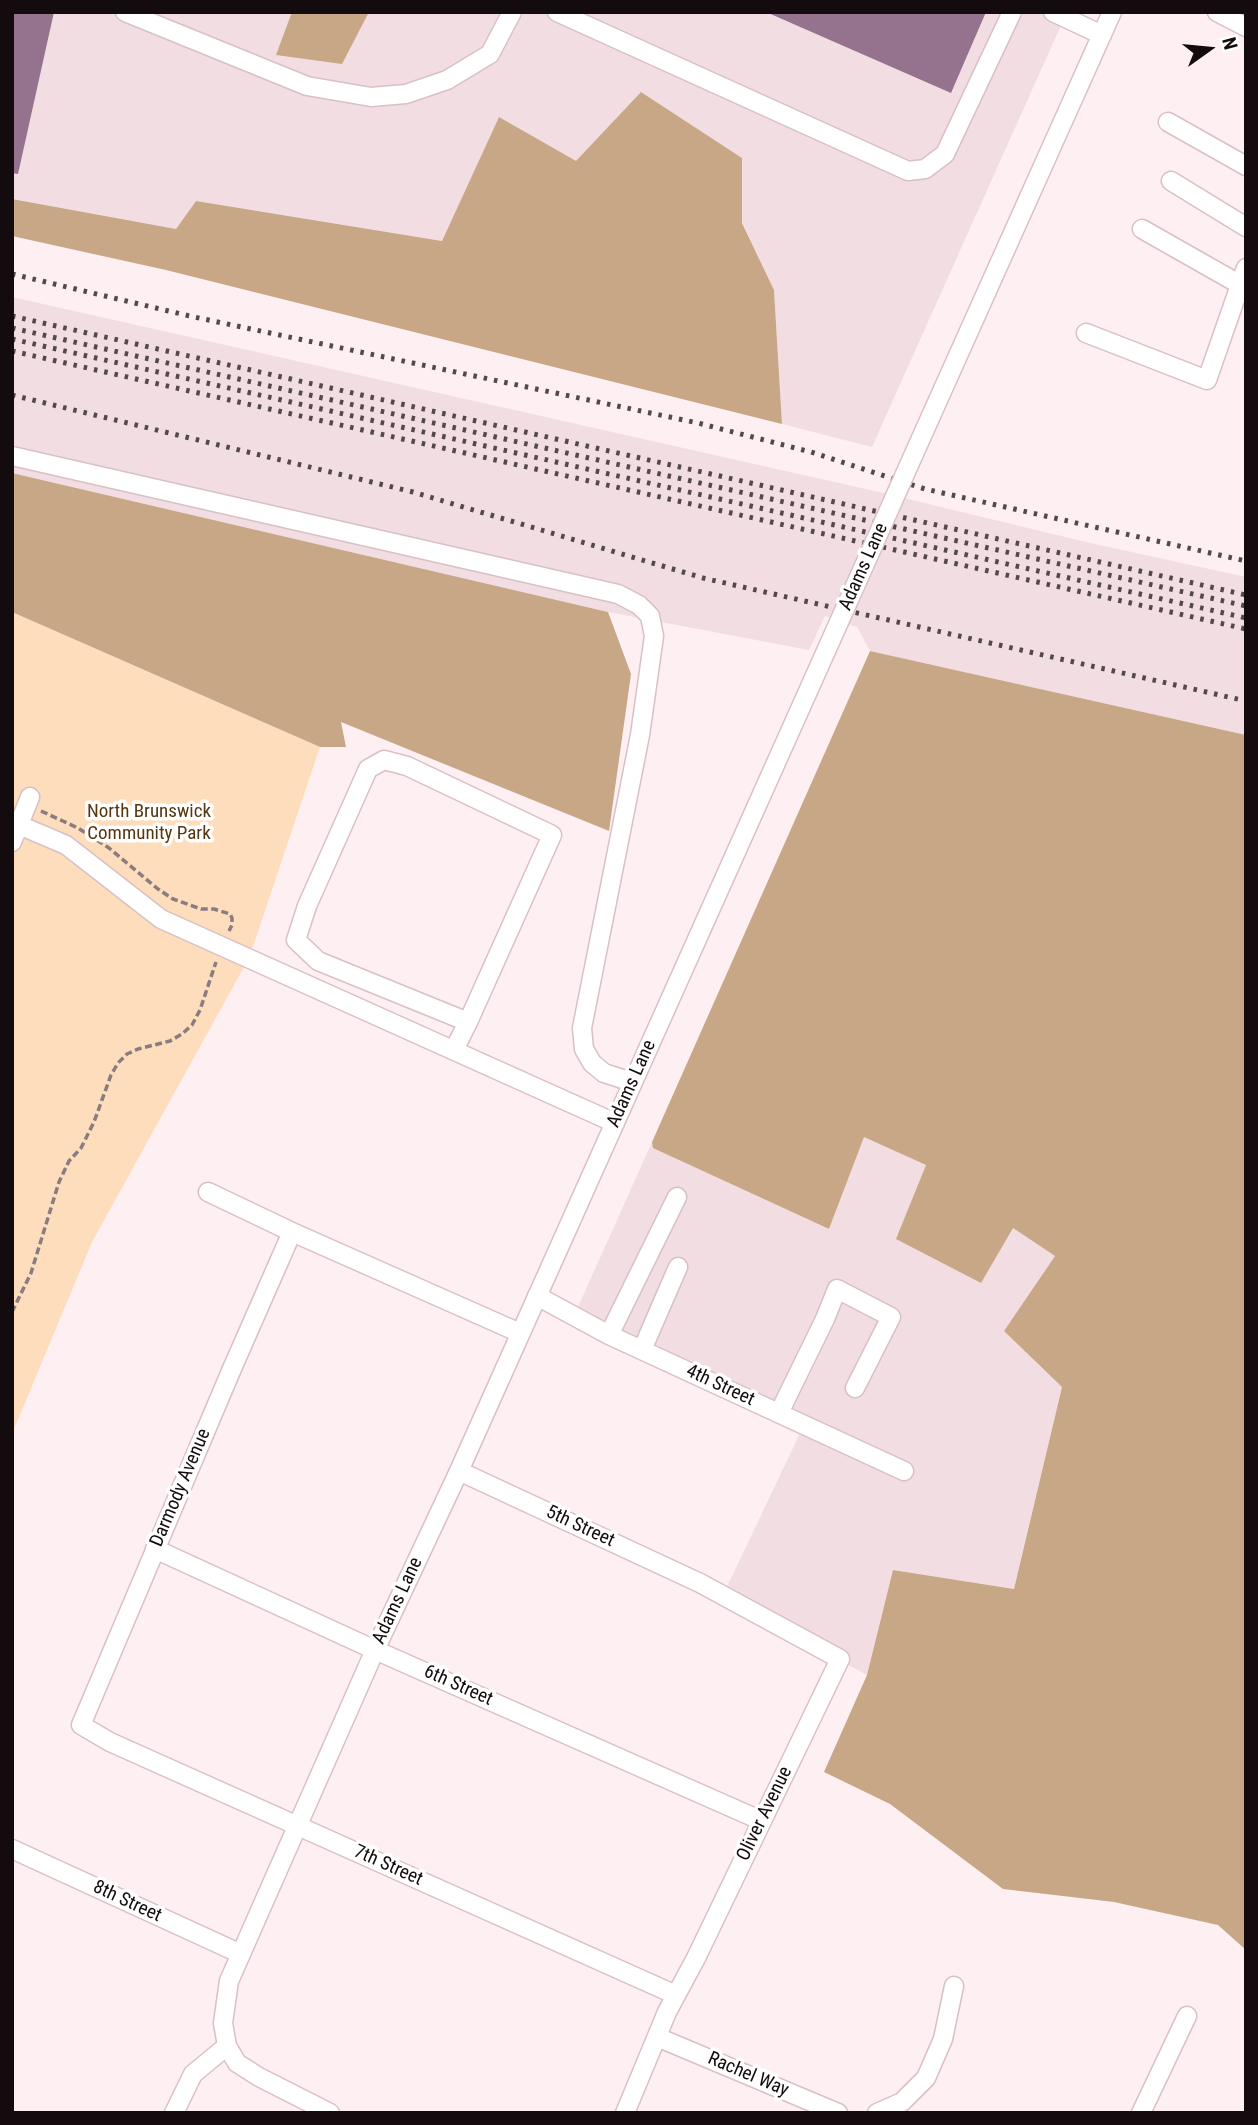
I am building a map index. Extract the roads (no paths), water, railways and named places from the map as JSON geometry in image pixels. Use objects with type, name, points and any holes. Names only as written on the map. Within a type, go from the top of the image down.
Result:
[{"type":"street","points":[[125,12],[307,86],[371,97],[406,94],[447,80],[490,54],[512,12]]},
{"type":"street","points":[[557,12],[908,171],[925,169],[945,154],[1012,12]]},
{"type":"street","points":[[1053,12],[1102,35]]},
{"type":"street","name":"Adams Lane","points":[[227,2046],[223,2023],[229,1981],[375,1650],[459,1471],[1112,12]]},
{"type":"street","points":[[1217,12],[1246,27]]},
{"type":"street","points":[[1168,122],[1246,166]]},
{"type":"street","points":[[1171,181],[1246,227]]},
{"type":"street","points":[[1086,332],[1207,380],[1244,280],[1142,229]]},
{"type":"street","points":[[12,456],[618,594],[650,616],[654,636],[640,734],[582,1028],[584,1049],[592,1063],[604,1073],[632,1082]]},
{"type":"street","points":[[454,1050],[468,1022],[552,835],[407,766],[384,760],[368,769],[307,906],[296,940],[318,961],[468,1022]]},
{"type":"street","points":[[12,842],[16,823],[36,804]]},
{"type":"street","points":[[16,823],[66,845],[161,919],[615,1123]]},
{"type":"street","points":[[208,1192],[520,1333]]},
{"type":"street","points":[[610,1335],[677,1198]]},
{"type":"street","name":"Darmody Avenue","points":[[101,1737],[81,1725],[292,1232]]},
{"type":"street","points":[[642,1350],[678,1266]]},
{"type":"street","points":[[779,1413],[837,1289],[891,1317],[855,1388]]},
{"type":"street","name":"4th Street","points":[[537,1296],[610,1335],[904,1471]]},
{"type":"street","name":"5th Street","points":[[459,1471],[701,1583]]},
{"type":"street","name":"6th Street","points":[[155,1549],[375,1650],[762,1821]]},
{"type":"street","name":"Oliver Avenue","points":[[625,2113],[676,1995],[840,1659],[701,1583]]},
{"type":"street","name":"7th Street","points":[[101,1737],[676,1995]]},
{"type":"street","name":"8th Street","points":[[12,1849],[241,1954]]},
{"type":"street","points":[[877,2113],[902,2102],[926,2078],[943,2039],[954,1986]]},
{"type":"street","points":[[1141,2113],[1187,2016]]},
{"type":"street","name":"Rachel Way","points":[[657,2037],[838,2113]]},
{"type":"street","points":[[174,2113],[193,2074],[227,2046],[237,2063],[330,2113]]},
{"type":"railway","points":[[12,274],[194,317],[698,423],[811,452],[925,489],[1246,561]]},
{"type":"railway","points":[[12,316],[1246,595]]},
{"type":"railway","points":[[12,328],[1246,606]]},
{"type":"railway","points":[[12,339],[1246,618]]},
{"type":"railway","points":[[12,351],[1246,629]]},
{"type":"railway","points":[[12,395],[413,492],[703,578],[1246,701]]},
{"type":"park label","name":"North Brunswick Community Park","points":[[149,823]]}]
